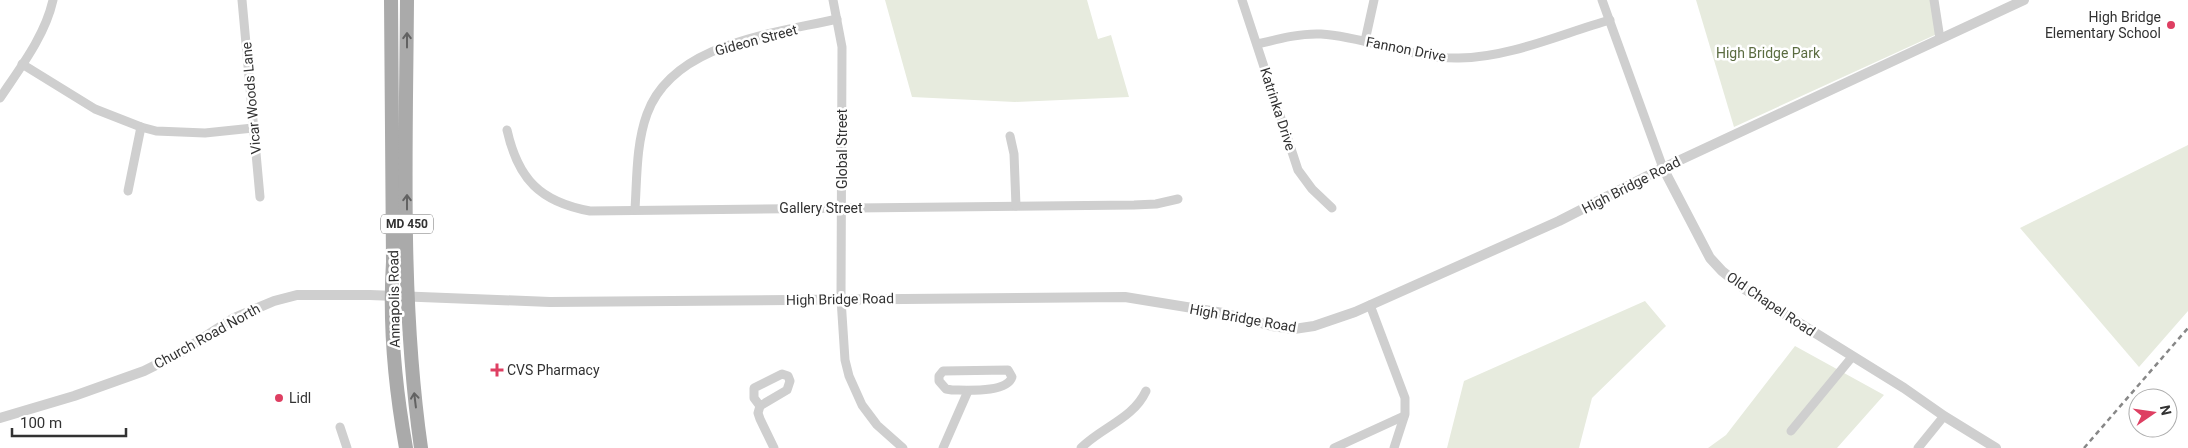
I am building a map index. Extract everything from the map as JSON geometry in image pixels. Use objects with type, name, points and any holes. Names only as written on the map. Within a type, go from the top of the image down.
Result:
[{"type":"main road","name":"Annapolis Road","points":[[391,0],[393,125],[391,296],[396,372],[406,448]]},
{"type":"main road","name":"Annapolis Road","points":[[407,0],[408,297],[412,376],[421,448]]},
{"type":"street","points":[[0,98],[49,16],[53,0]]},
{"type":"street","name":"Vicar Woods Lane","points":[[242,0],[260,197]]},
{"type":"street","name":"Global Street","points":[[833,0],[842,47],[841,299],[843,346],[852,386],[870,418],[903,448]]},
{"type":"street","name":"Katrinka Drive","points":[[1242,0],[1298,170],[1312,189],[1332,208]]},
{"type":"street","points":[[1366,41],[1374,0]]},
{"type":"street","name":"Old Chapel Road","points":[[1602,0],[1663,168],[1703,247],[1716,266],[1746,290],[1904,388],[1944,416],[1996,448]]},
{"type":"street","points":[[1934,0],[1940,39]]},
{"type":"street","name":"High Bridge Road","points":[[391,296],[522,299],[550,302],[1124,296],[1222,313],[1267,325],[1294,329],[1333,321],[1559,221],[1663,168],[2024,0]]},
{"type":"street","name":"Gideon Street","points":[[635,209],[639,151],[646,115],[656,96],[674,76],[696,59],[720,48],[837,19]]},
{"type":"street","name":"Fannon Drive","points":[[1258,44],[1317,34],[1366,41],[1439,57],[1470,58],[1515,49],[1610,20]]},
{"type":"street","points":[[22,64],[95,109],[156,131],[204,133],[253,128]]},
{"type":"street","points":[[128,191],[142,127]]},
{"type":"street","name":"Gallery Street","points":[[507,130],[516,162],[528,180],[546,196],[567,206],[590,211],[1156,204],[1178,199]]},
{"type":"street","points":[[1010,136],[1014,154],[1016,206]]},
{"type":"street","name":"Church Road North","points":[[0,418],[74,396],[144,371],[180,353],[234,318],[274,300],[297,295],[391,296]]},
{"type":"street","points":[[1370,305],[1404,393],[1404,416],[1394,448]]},
{"type":"street","points":[[1791,431],[1852,357]]},
{"type":"street","points":[[1008,370],[1011,373],[1010,381],[1003,387],[968,390],[946,389],[940,384],[939,376],[943,372],[1008,370]]},
{"type":"street","points":[[943,448],[968,390]]},
{"type":"street","points":[[1082,448],[1103,430],[1134,409],[1140,403],[1146,391]]},
{"type":"street","points":[[760,406],[758,414],[774,448]]},
{"type":"street","points":[[1334,448],[1404,416]]},
{"type":"street","points":[[1918,448],[1944,416]]},
{"type":"street","points":[[340,427],[346,448]]},
{"type":"green space","points":[[885,0],[1087,0],[1098,39],[1111,35],[1129,97],[1015,102],[912,97]]},
{"type":"green space","name":"High Bridge Park","points":[[1696,0],[1931,0],[1937,34],[1734,127]]},
{"type":"green space","points":[[2188,145],[2188,311],[2139,367],[2020,228]]},
{"type":"green space","points":[[1645,301],[1666,326],[1592,398],[1579,448],[1447,448],[1464,381]]},
{"type":"green space","points":[[1795,346],[1884,395],[1837,448],[1708,448],[1726,435]]},
{"type":"railway","points":[[2084,448],[2188,328]]},
{"type":"place","name":"High Bridge Elementary School","points":[[2171,25]]},
{"type":"place","name":"CVS Pharmacy","points":[[497,370]]},
{"type":"place","name":"Lidl","points":[[279,398]]}]
